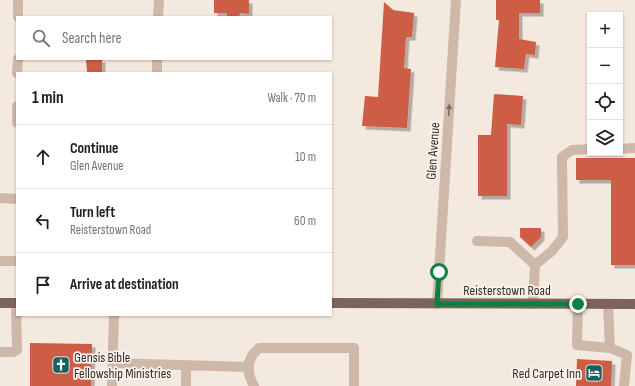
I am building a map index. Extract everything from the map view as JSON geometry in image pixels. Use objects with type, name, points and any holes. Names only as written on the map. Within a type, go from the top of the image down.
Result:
[{"type":"main road","points":[[0,303],[16,303]]},
{"type":"main road","name":"Reisterstown Road","points":[[332,303],[635,304]]},
{"type":"street","points":[[18,0],[18,16]]},
{"type":"street","points":[[158,16],[159,0]]},
{"type":"street","name":"Glen Avenue","points":[[437,304],[456,0]]},
{"type":"street","points":[[17,72],[18,60]]},
{"type":"street","points":[[157,60],[157,72]]},
{"type":"street","points":[[623,149],[635,148]]},
{"type":"street","points":[[534,265],[552,251],[563,237],[562,157],[572,150],[587,149]]},
{"type":"street","points":[[0,198],[16,198]]},
{"type":"street","points":[[477,241],[510,242],[534,265],[533,304]]},
{"type":"street","points":[[0,261],[16,260]]},
{"type":"street","points":[[578,304],[576,345],[610,348],[627,354],[624,386]]},
{"type":"street","points":[[608,304],[610,348]]},
{"type":"street","points":[[0,352],[13,352],[17,350],[17,316]]},
{"type":"street","points":[[112,386],[114,316]]},
{"type":"street","points":[[254,386],[249,377],[248,368],[251,354],[259,348],[354,348],[354,386]]},
{"type":"street","points":[[112,363],[248,368]]},
{"type":"street","points":[[186,365],[186,386]]},
{"type":"building","points":[[214,0],[249,0],[249,14],[240,13],[239,16],[227,16],[227,13],[214,13]]},
{"type":"building","points":[[496,0],[540,0],[540,13],[519,13],[519,39],[536,42],[535,55],[526,54],[524,69],[495,67],[499,20],[496,20]]},
{"type":"building","points":[[384,2],[393,10],[414,13],[412,37],[406,37],[404,68],[411,69],[407,128],[362,126],[365,96],[378,97]]},
{"type":"building","points":[[86,60],[102,60],[102,72],[87,72]]},
{"type":"building","points":[[494,94],[523,96],[521,125],[507,124],[507,196],[478,196],[478,135],[491,135]]},
{"type":"building","points":[[576,158],[635,158],[635,265],[611,265],[611,180],[576,180]]},
{"type":"building","points":[[520,228],[541,228],[541,237],[531,247],[520,237]]},
{"type":"building","name":"Gensis Bible Fellowship Ministries","points":[[30,343],[92,344],[91,386],[30,386]]},
{"type":"building","name":"Red Carpet Inn","points":[[577,359],[612,361],[611,386],[576,386]]},
{"type":"place","name":"Gensis Bible Fellowship Ministries","points":[[61,365]]},
{"type":"place","name":"Red Carpet Inn","points":[[594,373]]},
{"type":"route","points":[[439,272],[437,304],[578,304]]}]
